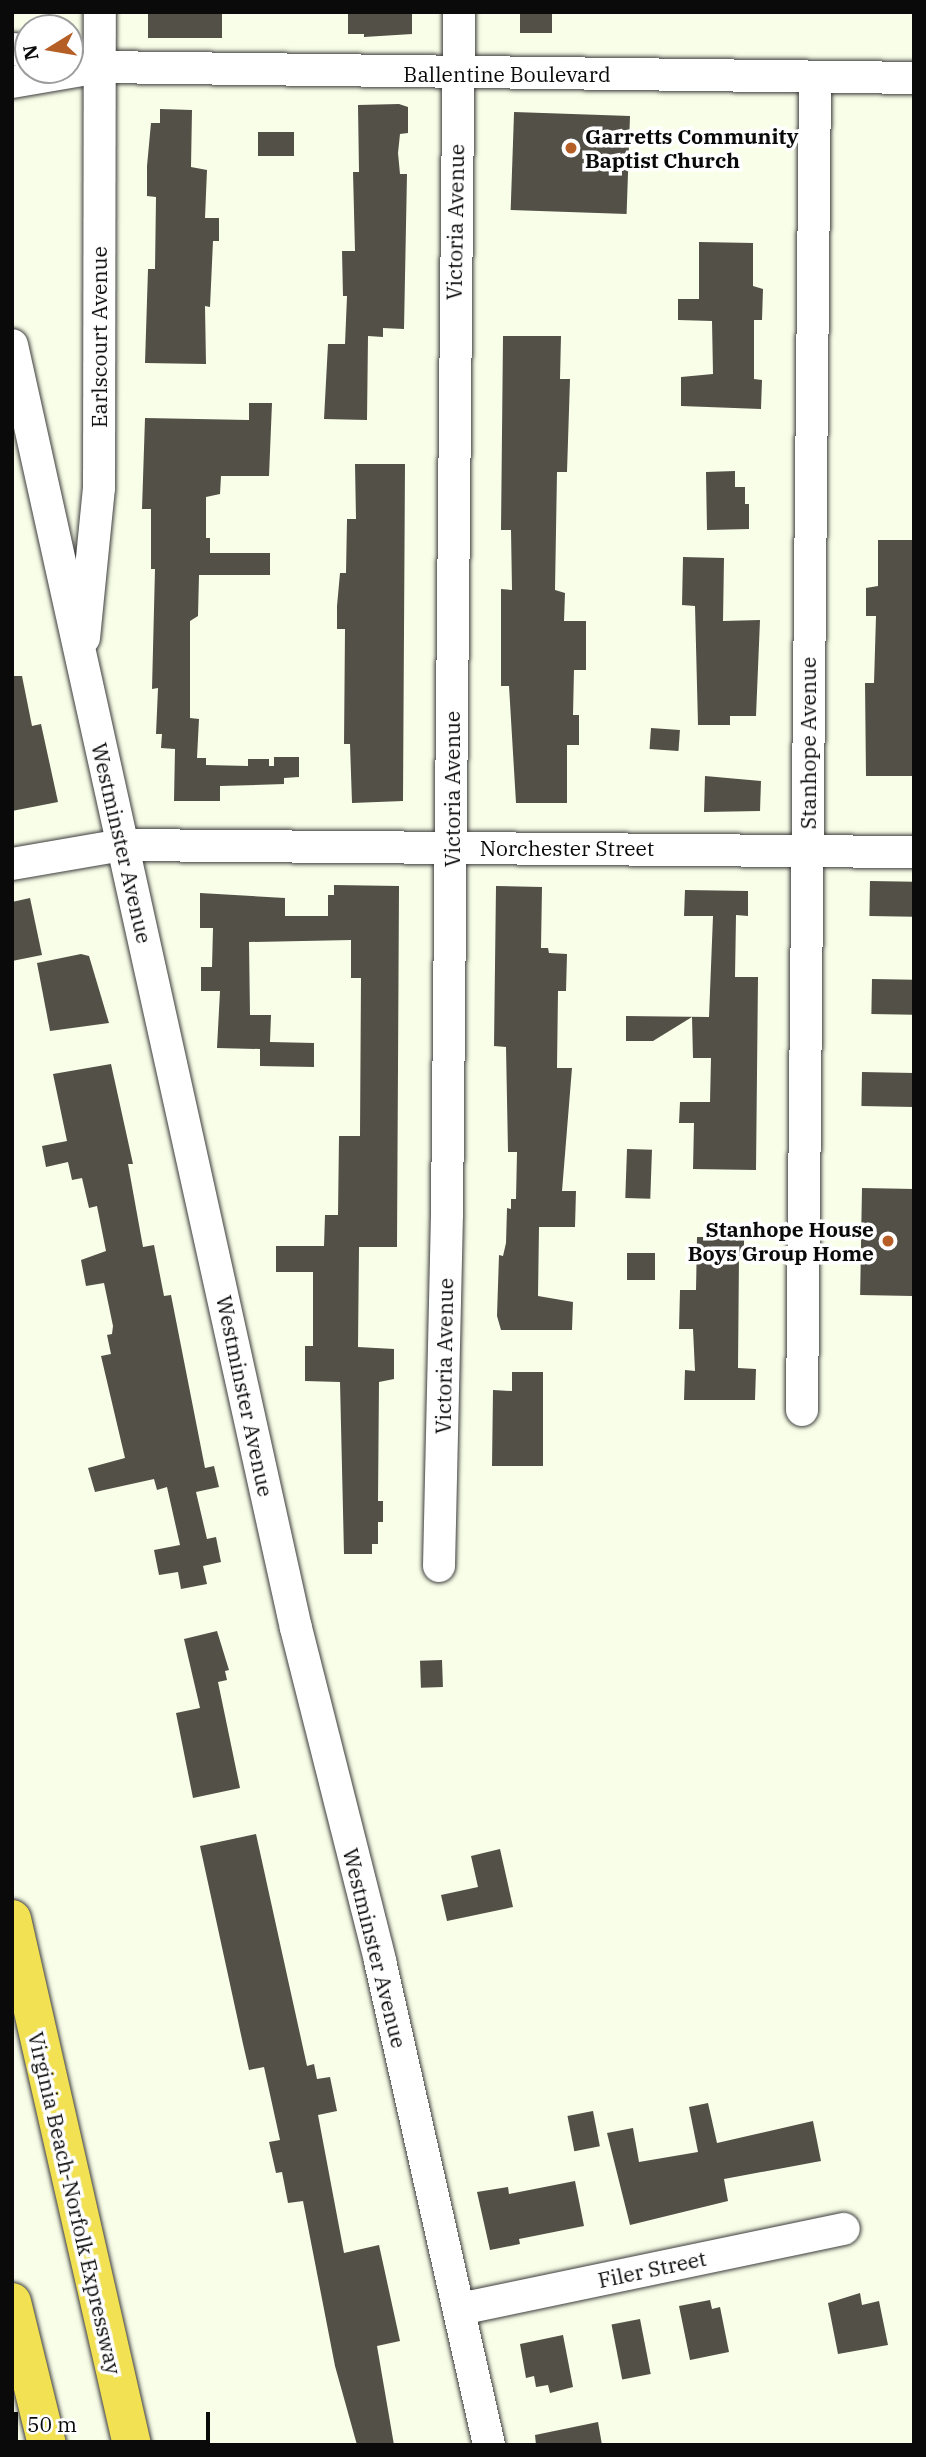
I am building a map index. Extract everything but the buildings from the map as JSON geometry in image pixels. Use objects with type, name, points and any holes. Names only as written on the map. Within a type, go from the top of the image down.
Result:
[{"type":"highway","name":"Virginia Beach-Norfolk Expressway","points":[[12,1919],[132,2445]]},
{"type":"highway","points":[[12,2302],[47,2445]]},
{"type":"street","name":"Earlscourt Avenue","points":[[81,660],[99,488],[100,12]]},
{"type":"street","name":"Victoria Avenue","points":[[439,1566],[451,849],[459,12]]},
{"type":"street","name":"Ballentine Boulevard","points":[[84,61],[100,67]]},
{"type":"street","name":"Ballentine Boulevard","points":[[12,82],[100,67],[457,74],[914,78]]},
{"type":"street","name":"Stanhope Avenue","points":[[802,1410],[815,76]]},
{"type":"street","name":"Westminster Avenue","points":[[12,345],[296,1628],[460,2309],[489,2445]]},
{"type":"street","name":"Norchester Street","points":[[12,864],[122,845],[914,852]]},
{"type":"street","name":"Filer Street","points":[[460,2309],[844,2229]]},
{"type":"place","name":"Garretts Community Baptist Church","points":[[571,148]]},
{"type":"place","name":"Stanhope House Boys Group Home","points":[[888,1241]]}]
